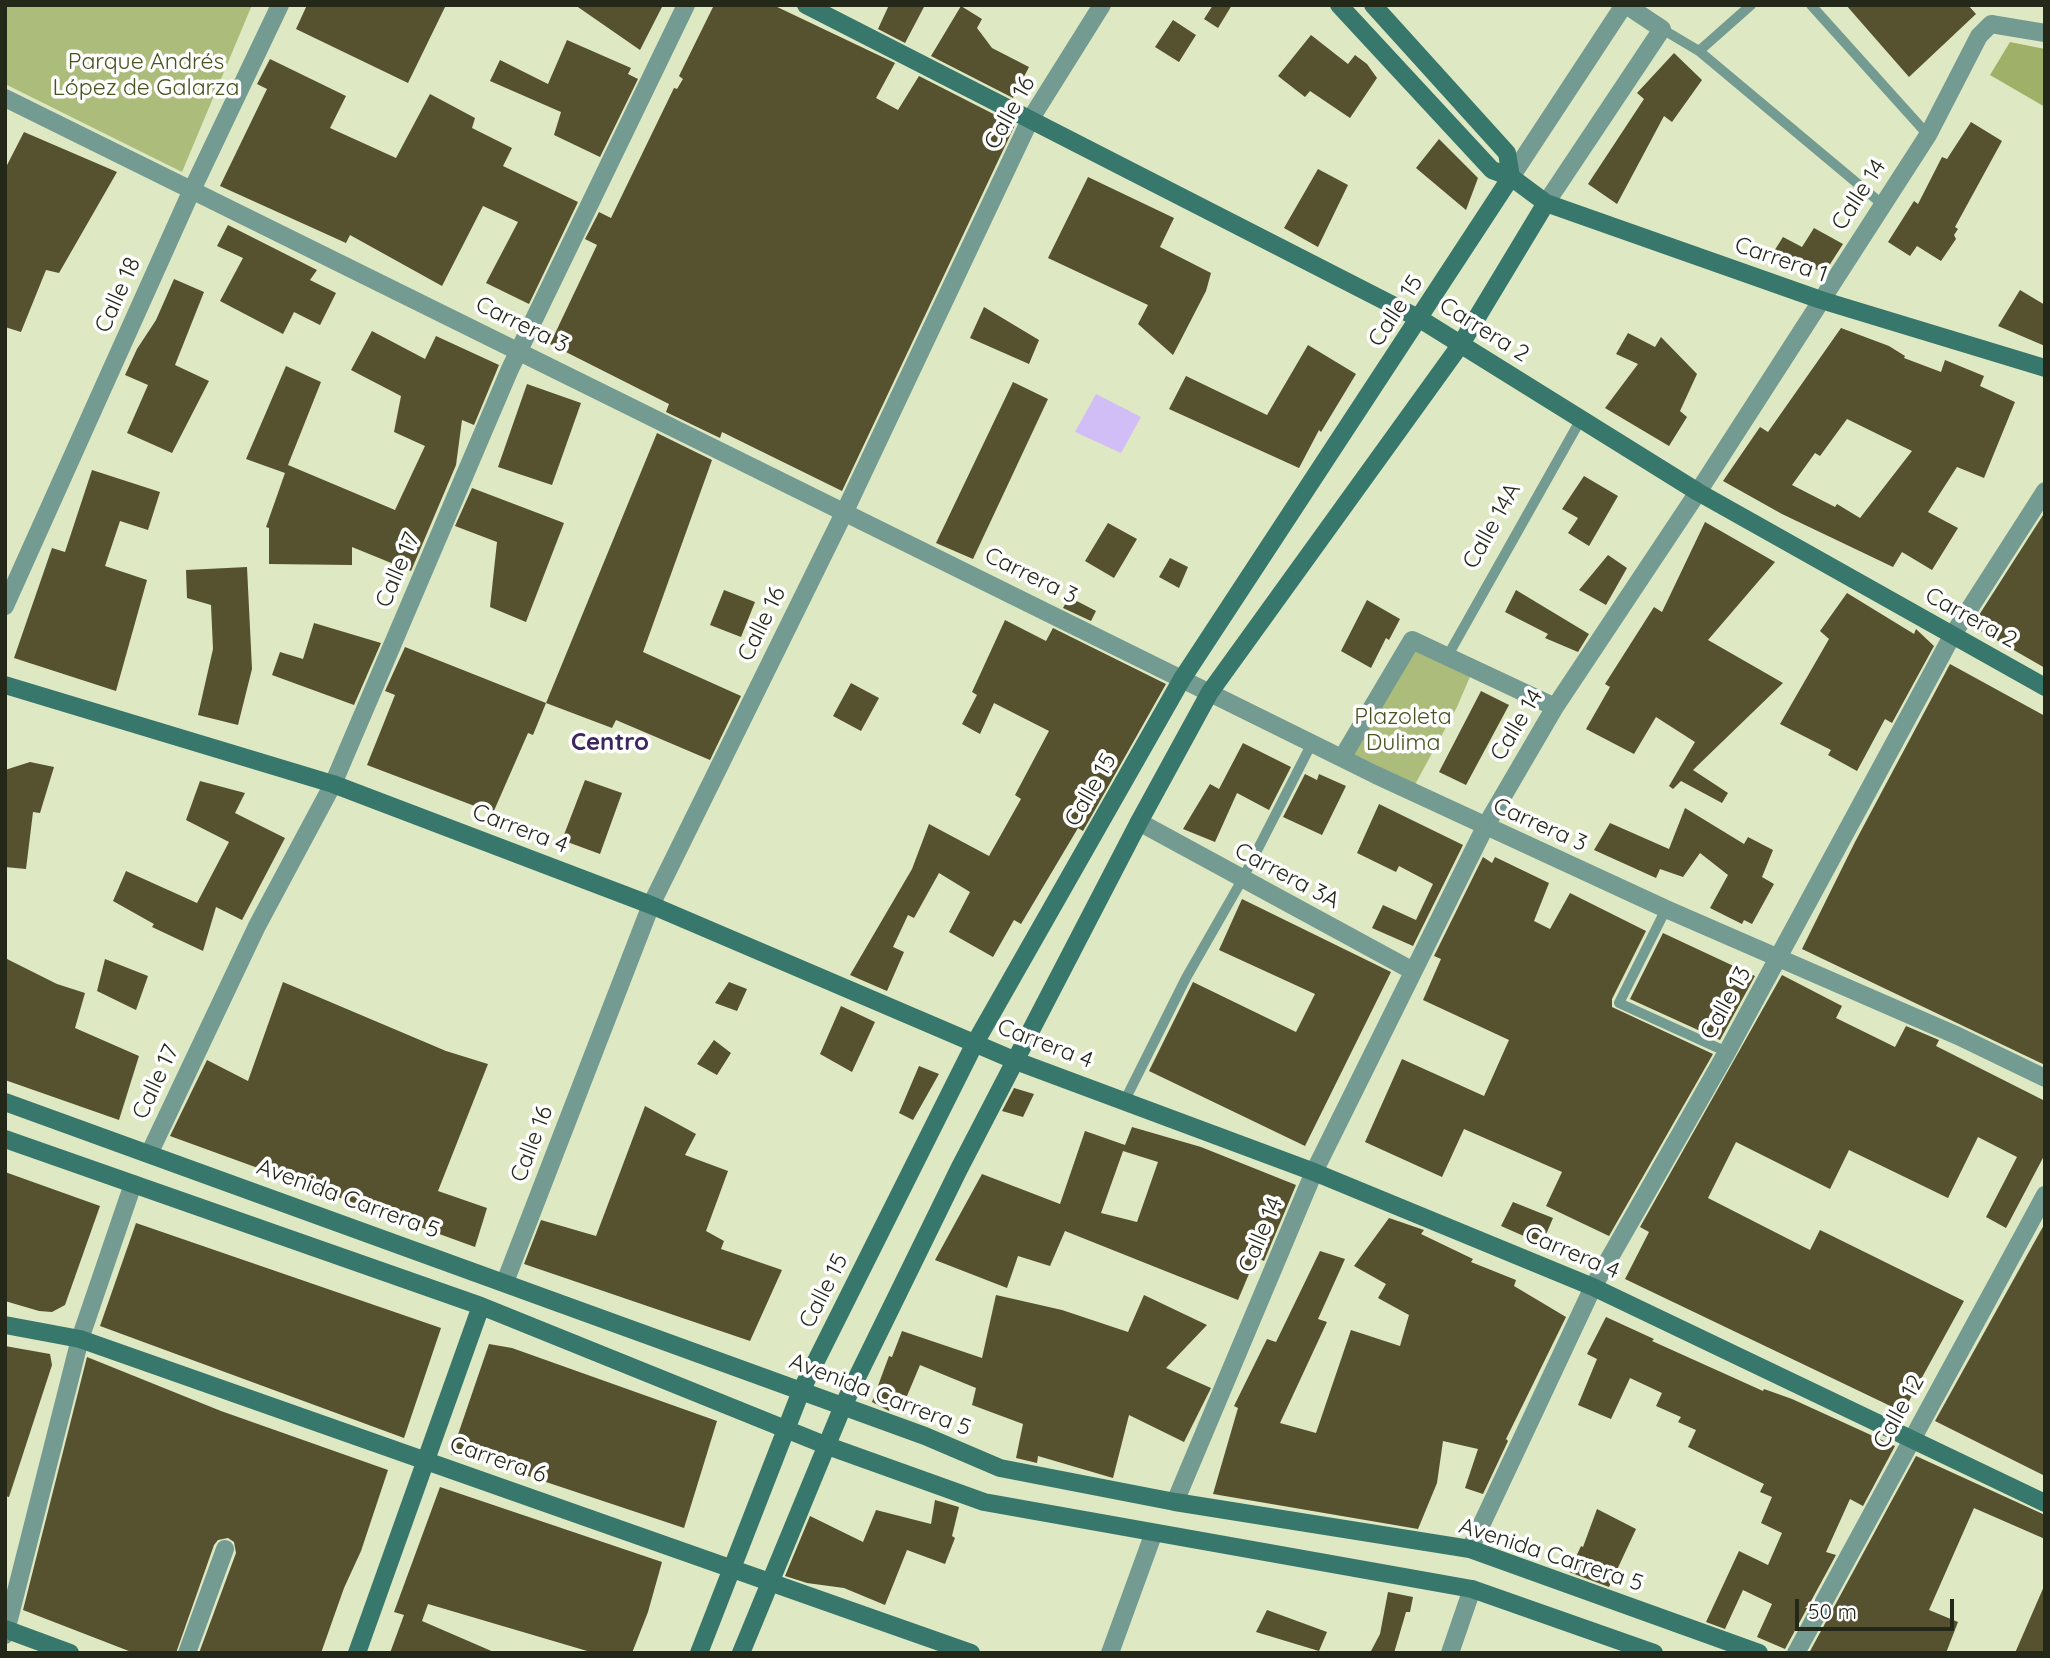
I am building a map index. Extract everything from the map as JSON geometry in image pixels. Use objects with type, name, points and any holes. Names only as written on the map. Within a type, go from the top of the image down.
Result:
[{"type":"main road","name":"Carrera 2","points":[[806,5],[1420,319],[1698,492],[2045,687]]},
{"type":"main road","name":"Carrera 1","points":[[1339,5],[1492,170],[1511,177],[1546,203],[1821,300],[2045,369]]},
{"type":"main road","points":[[1373,5],[1507,153],[1511,177]]},
{"type":"main road","name":"Calle 15","points":[[699,1653],[801,1391],[975,1043],[1182,679],[1511,177]]},
{"type":"main road","points":[[741,1653],[768,1582],[843,1406],[959,1170],[1139,822],[1210,692],[1461,344],[1546,203]]},
{"type":"main road","name":"Carrera 4","points":[[5,685],[333,784],[651,905],[1016,1062],[1314,1172],[1593,1287],[2045,1503]]},
{"type":"main road","name":"Avenida Carrera 5","points":[[5,1102],[150,1152],[843,1406],[1000,1468],[1175,1502],[1470,1549],[1759,1653]]},
{"type":"main road","points":[[5,1139],[481,1306],[787,1427],[825,1445],[984,1502],[1153,1535],[1472,1589],[1654,1653]]},
{"type":"main road","points":[[357,1653],[481,1306]]},
{"type":"main road","name":"Carrera 6","points":[[5,1325],[80,1339],[971,1653]]},
{"type":"main road","points":[[6,1631],[71,1653]]},
{"type":"street","name":"Calle 18","points":[[5,606],[191,192],[280,5]]},
{"type":"street","name":"Calle 17","points":[[150,1152],[257,926],[333,784],[520,351],[686,5]]},
{"type":"street","name":"Calle 16","points":[[505,1283],[651,905],[845,511],[1030,120],[1102,5]]},
{"type":"street","name":"Calle 15","points":[[1511,177],[1625,5]]},
{"type":"street","points":[[1546,203],[1662,29],[1625,5]]},
{"type":"street","name":"Calle 14","points":[[1175,1502],[1314,1172],[1485,827],[1555,707],[1698,492],[1928,135],[1979,36],[1991,24],[2045,33]]},
{"type":"street","name":"Carrera 3","points":[[5,98],[191,192],[520,351],[1485,827],[1958,1036],[2045,1078]]},
{"type":"street","name":"Calle 13","points":[[1470,1549],[1593,1287],[1779,958],[1952,636],[2045,491]]},
{"type":"street","points":[[1342,758],[1412,640],[1555,707]]},
{"type":"street","name":"Carrera 3A","points":[[1139,822],[1413,971]]},
{"type":"street","points":[[6,1631],[80,1339],[133,1184]]},
{"type":"street","name":"Calle 12","points":[[1796,1653],[2045,1195]]},
{"type":"street","points":[[1110,1653],[1153,1535]]},
{"type":"street","points":[[187,1653],[225,1549]]},
{"type":"street","points":[[1450,1653],[1472,1589]]},
{"type":"lane","points":[[1699,51],[1751,5]]},
{"type":"lane","points":[[1811,5],[1928,135]]},
{"type":"lane","points":[[1662,29],[1699,51],[1882,204]]},
{"type":"lane","name":"Calle 14A","points":[[1447,657],[1581,419]]},
{"type":"lane","points":[[1125,1100],[1186,978],[1242,880],[1312,743]]},
{"type":"lane","points":[[1666,909],[1619,1003],[1727,1052]]},
{"type":"green space","name":"Parque Andrés López de Galarza","points":[[5,5],[252,5],[182,172],[5,84]]},
{"type":"green space","points":[[2010,42],[2045,49],[2045,107],[1990,75]]},
{"type":"green space","name":"Plazoleta Dulima","points":[[1412,643],[1472,672],[1457,707],[1411,792],[1346,760]]},
{"type":"shaded area","points":[[1096,394],[1141,417],[1121,453],[1075,432]]},
{"type":"building","points":[[307,5],[446,5],[408,83],[296,29]]},
{"type":"building","points":[[575,5],[663,5],[640,50]]},
{"type":"building","points":[[714,5],[773,5],[895,63],[876,98],[898,110],[919,76],[1015,125],[842,491],[722,432],[720,438],[666,412],[669,404],[550,344],[597,245],[585,239],[599,212],[611,218],[674,88],[677,89],[683,79],[679,76]]},
{"type":"building","points":[[889,5],[925,5],[905,43],[878,29]]},
{"type":"building","points":[[1213,5],[1232,5],[1218,28],[1204,19]]},
{"type":"building","points":[[1846,5],[1968,5],[1976,14],[1909,77]]},
{"type":"building","points":[[961,6],[982,19],[977,28],[992,48],[1029,67],[1013,98],[931,56]]},
{"type":"building","points":[[1173,20],[1196,35],[1179,62],[1155,47]]},
{"type":"building","points":[[1311,35],[1348,64],[1355,55],[1367,64],[1377,78],[1350,118],[1310,91],[1305,97],[1278,76]]},
{"type":"building","points":[[567,40],[631,68],[628,74],[638,79],[600,157],[554,135],[561,112],[490,81],[500,60],[548,84]]},
{"type":"building","points":[[1674,53],[1702,80],[1672,122],[1664,116],[1617,204],[1588,184],[1644,99],[1637,93]]},
{"type":"building","points":[[270,59],[346,96],[330,128],[396,158],[430,94],[475,118],[472,128],[512,148],[503,166],[578,202],[529,304],[486,283],[518,222],[483,206],[442,286],[350,235],[346,243],[220,186],[267,89],[257,84]]},
{"type":"building","points":[[1971,122],[2002,141],[1955,227],[1958,229],[1954,235],[1956,239],[1941,261],[1917,246],[1910,256],[1888,242],[1914,201],[1918,204],[1942,157],[1947,159]]},
{"type":"building","points":[[24,132],[117,172],[59,273],[46,270],[21,332],[5,327],[5,169]]},
{"type":"building","points":[[1439,139],[1478,178],[1466,210],[1416,168]]},
{"type":"building","points":[[1318,169],[1348,185],[1318,247],[1284,228]]},
{"type":"building","points":[[1088,177],[1174,218],[1160,247],[1211,273],[1206,291],[1173,355],[1138,324],[1148,305],[1048,258]]},
{"type":"building","points":[[228,225],[317,270],[310,280],[336,293],[320,325],[294,312],[283,334],[220,301],[243,258],[217,246]]},
{"type":"building","points":[[1814,228],[1843,244],[1825,272],[1771,256],[1783,237],[1802,247]]},
{"type":"building","points":[[174,279],[204,292],[175,365],[209,381],[172,453],[127,433],[148,385],[125,375],[137,349],[156,320]]},
{"type":"building","points":[[2020,290],[2045,305],[2045,346],[1998,326]]},
{"type":"building","points":[[984,307],[1039,340],[1029,364],[970,338]]},
{"type":"building","points":[[1841,328],[1889,346],[1905,356],[1904,358],[1941,372],[1945,360],[1984,376],[1980,386],[2015,402],[1984,478],[1957,467],[1928,512],[1958,528],[1932,570],[1902,552],[1893,567],[1782,514],[1723,481],[1760,427],[1768,432]],"holes":[[[1847,419],[1912,451],[1860,518],[1837,504],[1835,507],[1792,485],[1815,453],[1820,456]]]},
{"type":"building","points":[[372,331],[425,359],[436,336],[499,365],[474,425],[462,420],[456,465],[411,571],[352,547],[352,565],[269,564],[269,528],[266,527],[285,473],[246,459],[286,366],[321,382],[288,465],[395,510],[425,446],[394,432],[401,396],[351,370]]},
{"type":"building","points":[[1628,333],[1655,347],[1661,337],[1697,374],[1680,411],[1687,417],[1669,446],[1605,408],[1638,364],[1616,354]]},
{"type":"building","points":[[1308,345],[1356,374],[1321,432],[1319,430],[1299,468],[1169,409],[1186,376],[1267,415]]},
{"type":"building","points":[[1013,382],[1048,399],[973,559],[936,543]]},
{"type":"building","points":[[527,384],[581,403],[552,485],[498,467]]},
{"type":"building","points":[[657,433],[712,460],[643,652],[741,696],[710,760],[616,720],[612,728],[546,703]]},
{"type":"building","points":[[92,470],[160,492],[148,530],[120,521],[105,566],[147,580],[116,691],[14,658],[52,548],[65,552]]},
{"type":"building","points":[[1584,476],[1618,496],[1589,546],[1568,533],[1578,518],[1562,509]]},
{"type":"building","points":[[472,488],[564,523],[526,622],[490,607],[497,542],[455,526]]},
{"type":"building","points":[[2045,512],[2045,668],[1972,626]]},
{"type":"building","points":[[1705,522],[1775,562],[1708,640],[1783,683],[1693,770],[1728,793],[1722,803],[1681,781],[1673,789],[1669,786],[1695,742],[1656,717],[1634,754],[1586,729],[1610,687],[1605,684],[1654,607],[1662,612]]},
{"type":"building","points":[[1108,523],[1137,539],[1114,578],[1085,561]]},
{"type":"building","points":[[1608,555],[1627,568],[1606,605],[1579,590]]},
{"type":"building","points":[[1170,558],[1188,567],[1179,588],[1159,577]]},
{"type":"building","points":[[247,567],[252,669],[238,725],[198,715],[213,649],[211,605],[187,598],[186,570]]},
{"type":"building","points":[[724,590],[755,602],[741,637],[710,625]]},
{"type":"building","points":[[1516,590],[1589,634],[1578,652],[1545,638],[1548,634],[1505,612]]},
{"type":"building","points":[[1847,593],[1914,634],[1916,629],[1934,646],[1892,723],[1885,719],[1857,771],[1828,755],[1831,750],[1780,724],[1829,639],[1820,631]]},
{"type":"building","points":[[1069,597],[1096,611],[1091,621],[1063,608]]},
{"type":"building","points":[[1367,600],[1400,619],[1389,640],[1386,638],[1371,668],[1341,651]]},
{"type":"building","points":[[1005,620],[1046,641],[1053,628],[1166,684],[1083,831],[1078,828],[1021,924],[1014,920],[993,957],[949,932],[970,892],[939,873],[914,918],[908,915],[893,947],[904,952],[887,991],[850,975],[912,869],[929,824],[989,856],[1021,799],[1015,795],[1049,731],[994,703],[980,734],[962,724],[977,695],[972,692]]},
{"type":"building","points":[[314,623],[381,643],[354,705],[272,675],[280,652],[303,659]]},
{"type":"building","points":[[405,647],[546,703],[533,735],[528,733],[493,813],[367,765],[395,695],[385,691]]},
{"type":"building","points":[[1950,664],[2045,716],[2045,1065],[1802,949],[1855,842]]},
{"type":"building","points":[[851,683],[879,698],[861,731],[833,716]]},
{"type":"building","points":[[1481,691],[1509,705],[1466,785],[1439,772]]},
{"type":"building","points":[[1243,743],[1291,767],[1269,810],[1237,793],[1215,842],[1183,829],[1210,784],[1219,789]]},
{"type":"building","points":[[30,762],[54,767],[40,813],[33,812],[26,869],[5,867],[5,770]]},
{"type":"building","points":[[1305,774],[1317,780],[1319,774],[1346,786],[1322,835],[1283,817]]},
{"type":"building","points":[[585,780],[622,793],[600,854],[562,840]]},
{"type":"building","points":[[200,781],[245,793],[235,813],[285,838],[242,920],[216,907],[203,951],[152,927],[154,924],[113,901],[126,871],[197,903],[229,842],[186,820]]},
{"type":"building","points":[[1379,804],[1463,845],[1413,946],[1372,928],[1383,905],[1416,920],[1433,884],[1399,866],[1396,872],[1357,853]]},
{"type":"building","points":[[1685,808],[1744,844],[1748,837],[1773,850],[1762,877],[1774,884],[1752,924],[1744,920],[1742,924],[1710,908],[1728,875],[1700,853],[1683,877],[1660,869],[1656,878],[1594,850],[1610,823],[1669,849]]},
{"type":"building","points":[[1483,857],[1492,863],[1495,857],[1549,883],[1534,921],[1550,929],[1570,893],[1646,931],[1612,999],[1612,1007],[1713,1054],[1609,1236],[1546,1206],[1562,1172],[1464,1129],[1442,1177],[1365,1142],[1402,1059],[1484,1096],[1509,1040],[1423,1000],[1441,959],[1434,956]]},
{"type":"building","points":[[1242,899],[1391,972],[1305,1146],[1149,1071],[1193,982],[1296,1032],[1315,994],[1219,950]]},
{"type":"building","points":[[1663,933],[1755,976],[1720,1040],[1630,999]]},
{"type":"building","points":[[5,958],[57,984],[85,993],[75,1028],[139,1056],[119,1120],[5,1080]]},
{"type":"building","points":[[105,959],[148,976],[136,1010],[97,991]]},
{"type":"building","points":[[1782,975],[1842,1006],[1836,1018],[1895,1047],[1906,1026],[1939,1040],[1936,1046],[2045,1101],[2045,1154],[2006,1228],[1986,1217],[2017,1157],[1978,1137],[1948,1198],[1849,1150],[1830,1189],[1736,1142],[1708,1198],[1810,1250],[1820,1230],[1964,1301],[1903,1412],[1625,1279],[1649,1232],[1640,1227]]},
{"type":"building","points":[[283,982],[446,1051],[488,1064],[438,1191],[487,1208],[475,1247],[170,1136],[207,1060],[248,1081]]},
{"type":"building","points":[[729,982],[747,989],[737,1011],[715,1003]]},
{"type":"building","points":[[841,1006],[875,1022],[852,1072],[820,1054]]},
{"type":"building","points":[[714,1040],[731,1053],[717,1075],[697,1064]]},
{"type":"building","points":[[919,1066],[939,1074],[913,1120],[899,1113]]},
{"type":"building","points":[[1014,1088],[1034,1094],[1023,1117],[1002,1111]]},
{"type":"building","points":[[645,1106],[696,1134],[685,1155],[728,1171],[706,1231],[724,1241],[721,1249],[782,1270],[750,1341],[524,1264],[541,1220],[596,1236]]},
{"type":"building","points":[[1132,1127],[1201,1147],[1296,1185],[1264,1261],[1256,1257],[1238,1300],[1065,1231],[1050,1266],[1018,1256],[1007,1288],[935,1260],[982,1174],[1060,1204],[1085,1131],[1125,1145]],"holes":[[[1123,1151],[1158,1162],[1137,1222],[1101,1213]]]},
{"type":"building","points":[[5,1172],[100,1206],[65,1305],[52,1312],[5,1301]]},
{"type":"building","points":[[1513,1202],[1553,1218],[1542,1244],[1501,1226]]},
{"type":"building","points":[[1389,1218],[1424,1230],[1421,1234],[1473,1259],[1471,1262],[1516,1280],[1514,1286],[1566,1317],[1506,1439],[1508,1441],[1483,1494],[1465,1488],[1478,1449],[1443,1441],[1437,1483],[1418,1529],[1213,1494],[1238,1408],[1234,1406],[1267,1339],[1276,1342],[1320,1251],[1345,1259],[1318,1319],[1327,1322],[1280,1423],[1316,1433],[1351,1330],[1400,1346],[1409,1315],[1378,1298],[1386,1284],[1354,1266]]},
{"type":"building","points":[[136,1223],[441,1328],[404,1438],[100,1326]]},
{"type":"building","points":[[2045,1223],[2045,1476],[1935,1421]]},
{"type":"building","points":[[996,1295],[1062,1310],[1128,1332],[1144,1295],[1207,1325],[1166,1368],[1211,1388],[1184,1442],[1129,1415],[1113,1478],[1038,1456],[1037,1463],[1016,1458],[1023,1424],[972,1405],[976,1388],[920,1365],[907,1396],[893,1393],[889,1411],[872,1402],[889,1356],[892,1357],[902,1331],[982,1358]]},
{"type":"building","points":[[1606,1317],[1763,1391],[1764,1389],[1792,1399],[1895,1446],[1863,1506],[1850,1499],[1826,1552],[1836,1555],[1785,1649],[1757,1637],[1772,1604],[1743,1590],[1725,1629],[1706,1622],[1739,1551],[1768,1565],[1782,1533],[1761,1523],[1772,1497],[1760,1492],[1764,1484],[1688,1447],[1696,1430],[1678,1422],[1681,1417],[1656,1406],[1662,1393],[1630,1378],[1611,1419],[1578,1405],[1597,1359],[1587,1354]]},
{"type":"building","points":[[489,1344],[512,1348],[717,1421],[684,1528],[471,1457],[451,1455]]},
{"type":"building","points":[[5,1346],[50,1354],[52,1365],[9,1497],[5,1496]]},
{"type":"building","points":[[87,1357],[221,1411],[388,1470],[361,1551],[344,1588],[321,1653],[199,1653],[236,1553],[234,1542],[228,1538],[218,1540],[214,1545],[176,1653],[134,1653],[23,1610]]},
{"type":"building","points":[[1916,1456],[2045,1515],[2045,1539],[1974,1508],[1929,1610],[1958,1622],[1946,1653],[1809,1653]]},
{"type":"building","points":[[440,1487],[662,1562],[648,1612],[632,1653],[594,1653],[428,1604],[422,1621],[496,1653],[390,1653],[404,1615],[394,1612]]},
{"type":"building","points":[[935,1500],[959,1507],[952,1536],[955,1538],[945,1564],[907,1550],[885,1605],[844,1588],[807,1583],[785,1576],[810,1516],[863,1542],[876,1510],[931,1524]]},
{"type":"building","points":[[1597,1509],[1636,1529],[1609,1587],[1569,1572],[1581,1546],[1583,1547]]},
{"type":"building","points":[[2045,1584],[2045,1653],[2015,1653]]},
{"type":"building","points":[[1388,1592],[1413,1597],[1410,1612],[1406,1612],[1394,1653],[1370,1653],[1380,1634]]},
{"type":"building","points":[[1267,1610],[1327,1632],[1319,1651],[1256,1632]]},
{"type":"district","name":"Centro","points":[[610,743]]}]
